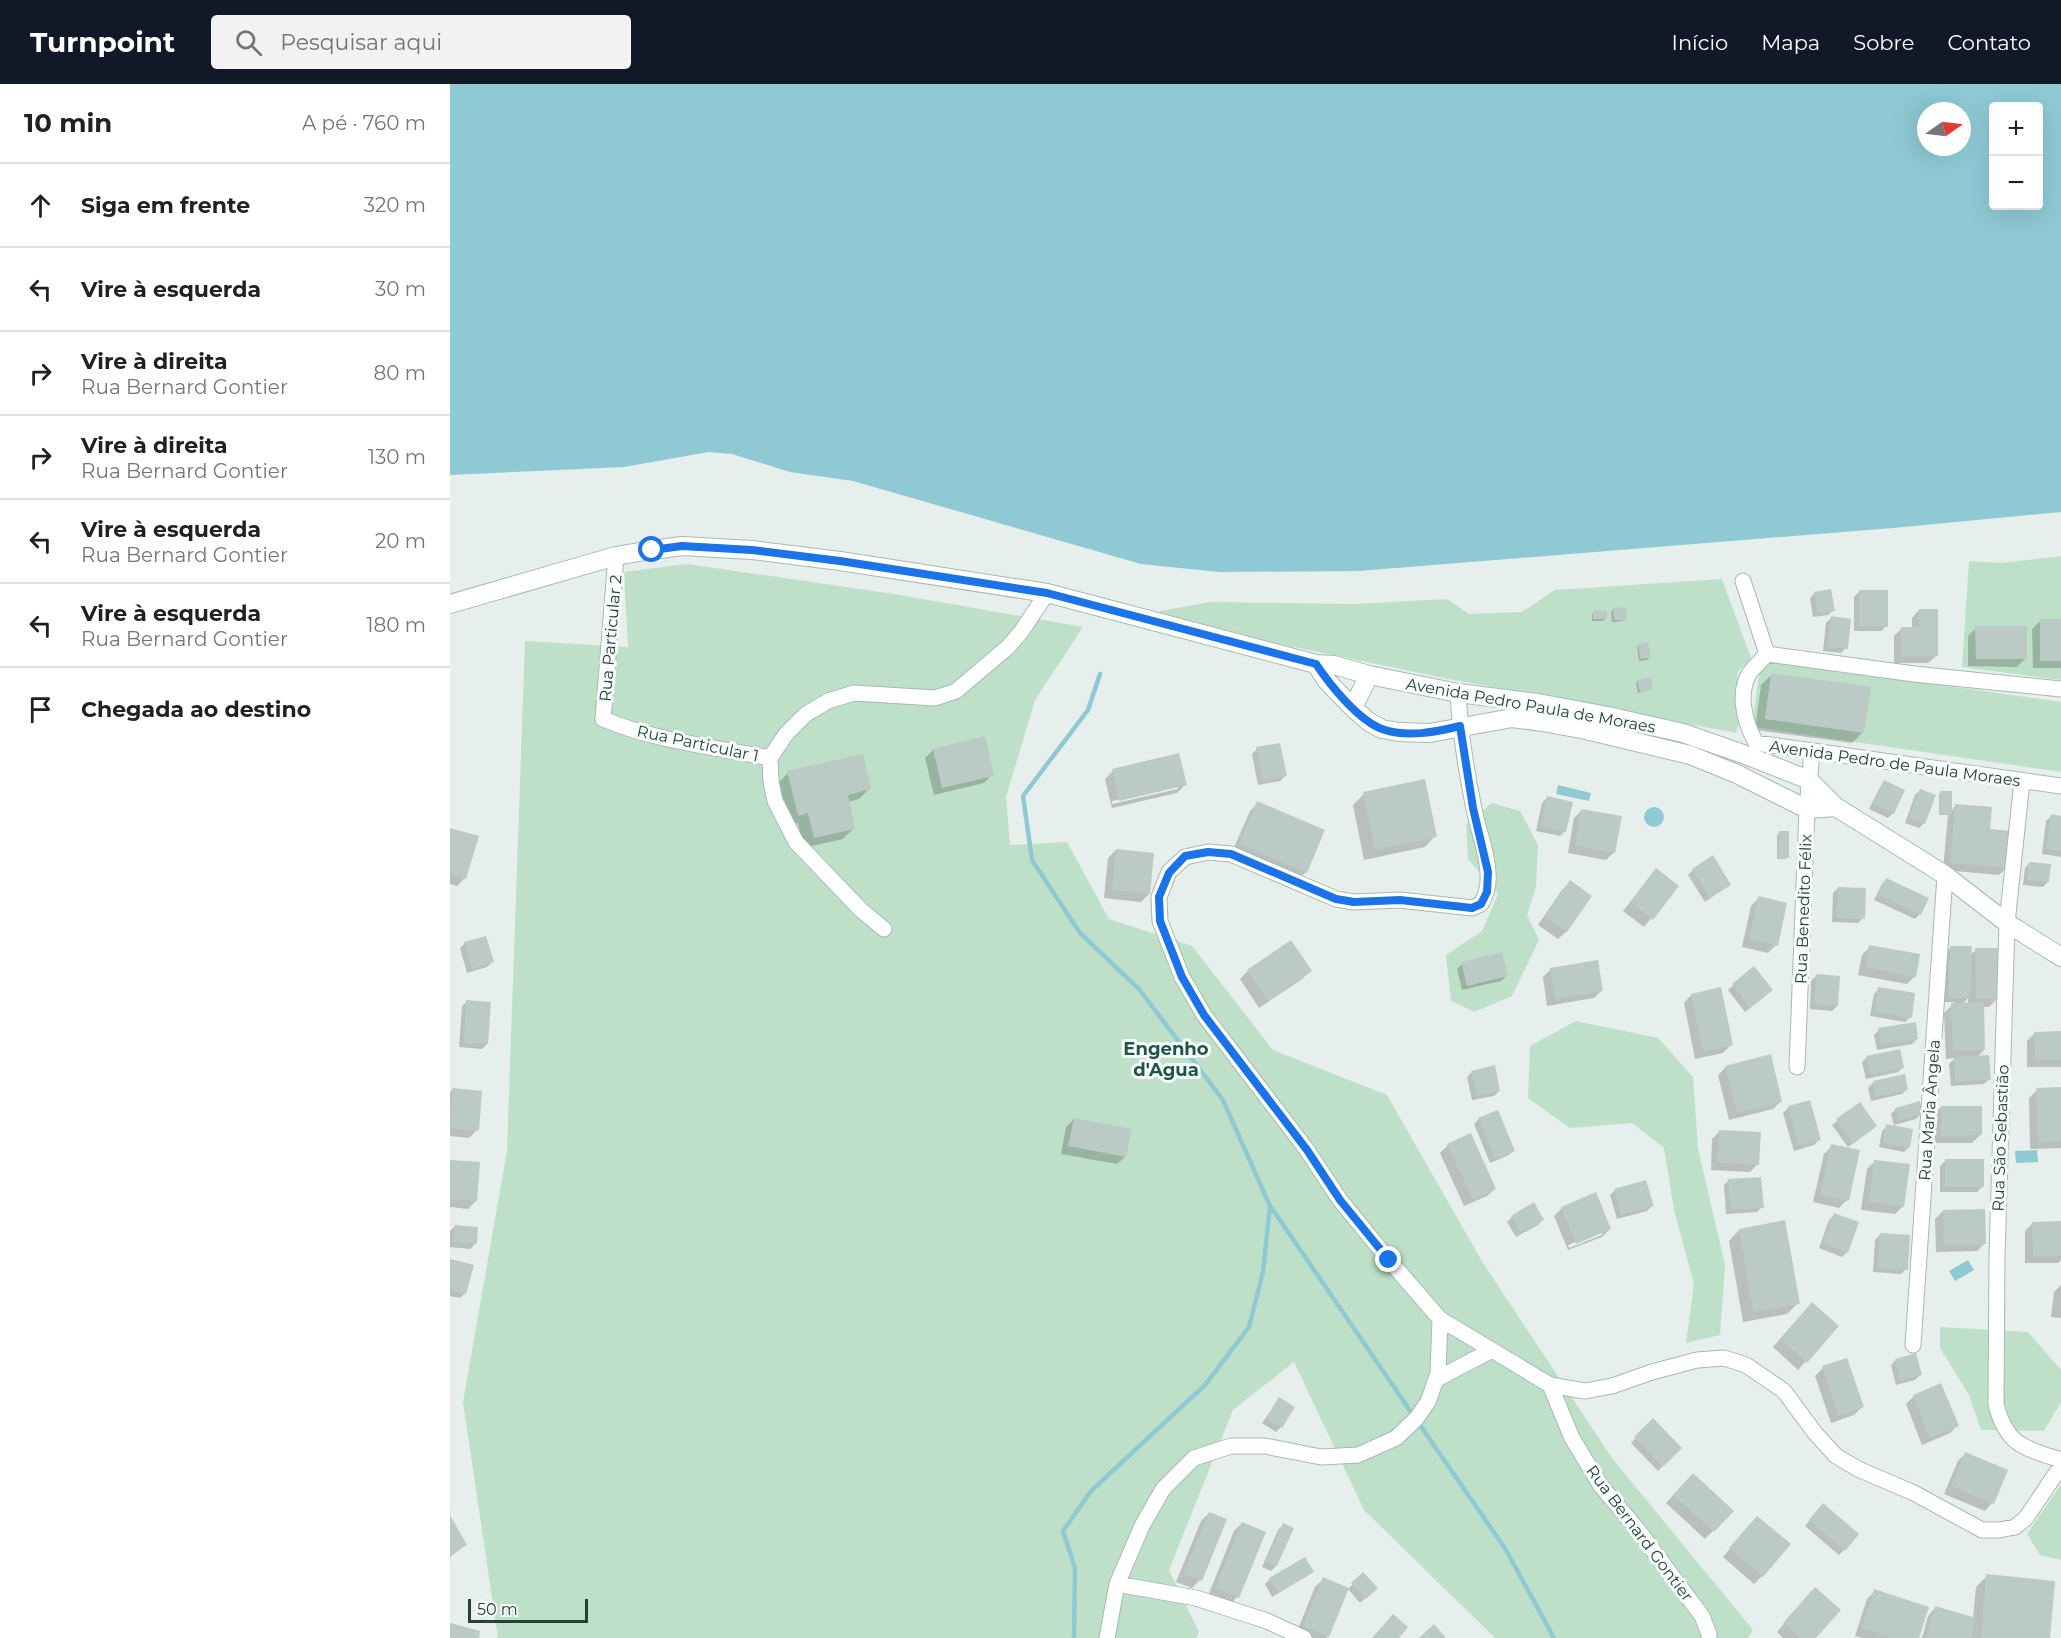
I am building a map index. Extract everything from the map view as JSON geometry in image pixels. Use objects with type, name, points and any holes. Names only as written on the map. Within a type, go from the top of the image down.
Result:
[{"type":"main road","name":"Avenida Pedro Paula de Moraes","points":[[450,604],[616,556],[682,546],[752,550],[840,561],[1047,593],[1316,664],[1334,665],[1369,675],[1458,693],[1538,703],[1608,716],[1750,748],[1809,780],[1836,807],[1945,875],[2007,923],[2061,957]]},
{"type":"main road","name":"Avenida Pedro Paula de Moraes","points":[[1316,664],[1327,681],[1353,708],[1369,722],[1382,729],[1430,733],[1512,718],[1586,730],[1690,755],[1737,774],[1807,809]]},
{"type":"main road","points":[[1353,708],[1369,675]]},
{"type":"main road","points":[[1807,809],[1836,807]]},
{"type":"street","name":"Rua Particular 2","points":[[603,718],[616,556]]},
{"type":"street","points":[[1743,581],[1767,654],[1914,674],[2061,689]]},
{"type":"street","name":"Rua Particular 1","points":[[603,718],[624,728],[770,758],[786,734],[806,714],[828,701],[854,693],[935,698],[956,691],[1008,647],[1047,593]]},
{"type":"street","name":"Avenida Pedro de Paula Moraes","points":[[1767,654],[1751,672],[1743,693],[1750,748],[1812,751],[2061,786]]},
{"type":"street","points":[[1458,693],[1460,726],[1473,808],[1488,872],[1487,892],[1481,904],[1472,908],[1400,900],[1354,902],[1336,899],[1231,854],[1208,852],[1185,856],[1169,873],[1159,897],[1160,921],[1182,977],[1204,1015],[1307,1150],[1340,1200],[1440,1319],[1550,1385],[1585,1391],[1612,1386],[1697,1360],[1724,1358],[1746,1365],[1784,1391],[1815,1433],[1836,1456],[1858,1469],[1914,1493],[1982,1530],[2000,1530],[2015,1527],[2020,1523],[2026,1518],[2061,1466]]},
{"type":"street","name":"Rua Benedito Félix","points":[[1797,1067],[1807,809],[1812,751]]},
{"type":"street","points":[[770,758],[775,801],[796,843],[861,910],[884,929]]},
{"type":"street","name":"Rua São Sebastião","points":[[2022,781],[2007,923],[1997,1255],[1996,1404],[2000,1421],[2012,1439],[2029,1449],[2061,1460]]},
{"type":"street","name":"Rua Maria Ângela","points":[[1913,1345],[1945,875]]},
{"type":"street","points":[[1107,1638],[1117,1584],[1142,1526],[1163,1489],[1194,1458],[1231,1446],[1265,1446],[1321,1457],[1358,1455],[1396,1438],[1416,1419],[1428,1402],[1437,1379],[1440,1319]]},
{"type":"street","points":[[1437,1379],[1492,1350]]},
{"type":"street","name":"Rua Bernard Gontier","points":[[1550,1385],[1572,1438],[1601,1486],[1638,1530],[1702,1616],[1709,1638]]},
{"type":"street","points":[[1117,1584],[1196,1598],[1267,1621],[1304,1638]]},
{"type":"green space","points":[[2061,556],[2061,680],[1962,667],[1969,561],[2001,563]]},
{"type":"green space","points":[[687,564],[894,594],[1083,627],[1035,700],[1006,797],[1010,845],[1067,842],[1109,919],[1192,946],[1273,1050],[1387,1095],[1483,1263],[1612,1458],[1753,1630],[1748,1638],[1495,1638],[1364,1510],[1294,1362],[1233,1410],[1169,1570],[1199,1632],[1196,1638],[498,1638],[463,1402],[507,1151],[525,641],[628,647],[624,572]]},
{"type":"green space","points":[[1722,579],[1751,658],[1738,672],[1735,704],[1740,718],[1736,733],[1444,678],[1158,619],[1160,611],[1210,602],[1354,604],[1447,599],[1469,614],[1522,612],[1555,590]]},
{"type":"green space","points":[[1761,659],[2061,702],[2061,772],[1752,727]]},
{"type":"green space","points":[[1492,803],[1520,811],[1538,845],[1536,887],[1527,915],[1539,940],[1512,996],[1474,1012],[1451,1001],[1446,955],[1482,931],[1498,894],[1468,859],[1466,824]]},
{"type":"green space","points":[[1576,1021],[1658,1038],[1693,1077],[1698,1148],[1725,1265],[1720,1335],[1686,1343],[1694,1284],[1674,1210],[1664,1148],[1632,1123],[1570,1128],[1528,1098],[1530,1046]]},
{"type":"green space","points":[[1940,1327],[2028,1332],[2061,1370],[2061,1402],[2044,1431],[1981,1430],[1969,1395],[1940,1348]]},
{"type":"green space","points":[[2061,1484],[2061,1560],[2040,1555],[2027,1534]]},
{"type":"water","points":[[450,84],[2061,84],[2061,512],[1893,528],[1359,571],[1219,572],[1141,564],[853,481],[790,472],[732,454],[709,452],[624,467],[450,475]]},
{"type":"water","points":[[1558,785],[1591,793],[1589,801],[1556,794]]},
{"type":"water","points":[[1654,807],[1661,810],[1664,817],[1661,824],[1654,827],[1647,824],[1644,817],[1647,810]]},
{"type":"water","points":[[2037,1150],[2038,1162],[2016,1163],[2015,1151]]},
{"type":"water","points":[[1968,1260],[1974,1270],[1955,1281],[1949,1271]]},
{"type":"building","points":[[1831,589],[1835,611],[1818,613],[1814,592]]},
{"type":"building","points":[[1859,590],[1888,590],[1888,627],[1859,626]]},
{"type":"building","points":[[1626,607],[1627,620],[1614,620],[1613,608]]},
{"type":"building","points":[[1919,609],[1938,609],[1938,656],[1901,656],[1901,627],[1919,627]]},
{"type":"building","points":[[1593,610],[1607,611],[1607,619],[1593,619]]},
{"type":"building","points":[[1831,616],[1851,619],[1848,649],[1827,647]]},
{"type":"building","points":[[2040,619],[2061,619],[2061,661],[2040,661]]},
{"type":"building","points":[[1975,626],[2027,626],[2027,659],[1976,659]]},
{"type":"building","points":[[1648,642],[1651,658],[1640,659],[1638,644]]},
{"type":"building","points":[[1771,673],[1871,687],[1864,733],[1765,719]]},
{"type":"building","points":[[1651,677],[1653,689],[1640,692],[1637,680]]},
{"type":"building","points":[[985,736],[994,776],[942,788],[933,749]]},
{"type":"building","points":[[1280,743],[1287,776],[1263,781],[1256,747]]},
{"type":"building","points":[[1179,753],[1187,785],[1119,801],[1112,769]]},
{"type":"building","points":[[863,754],[871,789],[848,795],[855,829],[814,838],[808,813],[798,816],[787,771]]},
{"type":"building","points":[[1425,779],[1437,837],[1375,850],[1363,792]]},
{"type":"building","points":[[1884,780],[1905,790],[1894,814],[1873,804]]},
{"type":"building","points":[[1920,789],[1936,795],[1925,824],[1909,818]]},
{"type":"building","points":[[1940,791],[1952,791],[1952,814],[1940,814]]},
{"type":"building","points":[[1547,796],[1573,802],[1566,832],[1540,826]]},
{"type":"building","points":[[1257,801],[1325,830],[1307,873],[1239,844]]},
{"type":"building","points":[[1955,804],[1992,807],[1990,829],[2011,831],[2008,868],[1950,863]]},
{"type":"building","points":[[1581,809],[1622,816],[1615,853],[1575,846]]},
{"type":"building","points":[[2051,814],[2061,816],[2061,851],[2046,849]]},
{"type":"building","points":[[450,828],[479,836],[466,879],[450,874]]},
{"type":"building","points":[[1779,831],[1789,831],[1789,858],[1778,858]]},
{"type":"building","points":[[1116,849],[1154,853],[1150,894],[1112,890]]},
{"type":"building","points":[[1713,855],[1731,885],[1710,898],[1692,869]]},
{"type":"building","points":[[2029,862],[2051,864],[2049,882],[2027,880]]},
{"type":"building","points":[[1656,868],[1679,886],[1653,920],[1630,902]]},
{"type":"building","points":[[1886,878],[1929,898],[1921,915],[1878,895]]},
{"type":"building","points":[[1570,880],[1592,896],[1567,932],[1545,917]]},
{"type":"building","points":[[1838,887],[1866,888],[1865,919],[1837,918]]},
{"type":"building","points":[[1758,896],[1787,903],[1778,946],[1749,939]]},
{"type":"building","points":[[486,936],[494,962],[472,969],[464,942]]},
{"type":"building","points":[[1291,940],[1312,971],[1268,1001],[1247,970]]},
{"type":"building","points":[[1869,945],[1920,954],[1916,977],[1865,967]]},
{"type":"building","points":[[1950,946],[1972,946],[1970,998],[1948,998]]},
{"type":"building","points":[[1975,948],[1998,948],[1998,999],[1976,999]]},
{"type":"building","points":[[1502,952],[1508,976],[1467,986],[1461,962]]},
{"type":"building","points":[[1598,960],[1603,991],[1555,999],[1550,968]]},
{"type":"building","points":[[1754,966],[1773,990],[1750,1008],[1732,984]]},
{"type":"building","points":[[1816,974],[1840,976],[1838,1006],[1814,1004]]},
{"type":"building","points":[[1721,987],[1733,1045],[1703,1052],[1691,994]]},
{"type":"building","points":[[1878,987],[1915,993],[1912,1018],[1875,1012]]},
{"type":"building","points":[[466,1000],[491,1002],[488,1044],[464,1043]]},
{"type":"building","points":[[1984,1002],[1985,1050],[1953,1051],[1951,1003]]},
{"type":"building","points":[[1916,1022],[1918,1039],[1881,1045],[1878,1028]]},
{"type":"building","points":[[2061,1031],[2061,1060],[2035,1060],[2034,1032]]},
{"type":"building","points":[[1900,1049],[1904,1068],[1871,1075],[1866,1056]]},
{"type":"building","points":[[1771,1054],[1782,1102],[1737,1113],[1725,1066]]},
{"type":"building","points":[[1989,1055],[1991,1080],[1955,1082],[1954,1057]]},
{"type":"building","points":[[1495,1065],[1500,1091],[1477,1096],[1471,1071]]},
{"type":"building","points":[[1905,1074],[1908,1090],[1876,1097],[1873,1081]]},
{"type":"building","points":[[2061,1087],[2061,1141],[2038,1142],[2036,1088]]},
{"type":"building","points":[[452,1088],[482,1091],[479,1131],[450,1128]]},
{"type":"building","points":[[1810,1100],[1821,1140],[1799,1146],[1788,1106]]},
{"type":"building","points":[[1920,1101],[1923,1114],[1899,1121],[1895,1108]]},
{"type":"building","points":[[1860,1102],[1877,1126],[1853,1144],[1836,1119]]},
{"type":"building","points":[[1941,1106],[1982,1106],[1982,1135],[1941,1136]]},
{"type":"building","points":[[1498,1110],[1515,1151],[1495,1159],[1478,1118]]},
{"type":"building","points":[[1074,1118],[1132,1129],[1126,1157],[1068,1146]]},
{"type":"building","points":[[1886,1124],[1913,1129],[1910,1148],[1883,1143]]},
{"type":"building","points":[[1719,1130],[1761,1132],[1759,1165],[1718,1163]]},
{"type":"building","points":[[1471,1133],[1496,1189],[1473,1200],[1447,1144]]},
{"type":"building","points":[[1831,1144],[1860,1150],[1849,1201],[1820,1195]]},
{"type":"building","points":[[1945,1159],[1984,1159],[1984,1187],[1945,1187]]},
{"type":"building","points":[[450,1160],[480,1162],[477,1201],[450,1199]]},
{"type":"building","points":[[1874,1160],[1910,1164],[1904,1207],[1869,1202]]},
{"type":"building","points":[[1761,1177],[1764,1208],[1730,1210],[1728,1179]]},
{"type":"building","points":[[1646,1180],[1654,1206],[1621,1215],[1614,1189]]},
{"type":"building","points":[[1596,1192],[1611,1229],[1576,1244],[1561,1207]]},
{"type":"building","points":[[1534,1202],[1544,1220],[1521,1233],[1511,1216]]},
{"type":"building","points":[[1985,1209],[1986,1244],[1944,1245],[1943,1210]]},
{"type":"building","points":[[1834,1213],[1859,1222],[1848,1253],[1823,1243]]},
{"type":"building","points":[[1785,1220],[1800,1304],[1753,1312],[1739,1229]]},
{"type":"building","points":[[2061,1221],[2061,1256],[2033,1256],[2032,1222]]},
{"type":"building","points":[[455,1225],[478,1227],[477,1244],[453,1242]]},
{"type":"building","points":[[1880,1233],[1910,1235],[1908,1270],[1878,1268]]},
{"type":"building","points":[[450,1259],[474,1265],[466,1294],[450,1290]]},
{"type":"building","points":[[1812,1302],[1839,1326],[1807,1363],[1780,1339]]},
{"type":"building","points":[[1916,1353],[1922,1375],[1900,1381],[1895,1359]]},
{"type":"building","points":[[1847,1358],[1864,1407],[1839,1416],[1822,1366]]},
{"type":"building","points":[[1941,1383],[1959,1426],[1930,1438],[1913,1395]]},
{"type":"building","points":[[1279,1397],[1295,1407],[1282,1428],[1266,1418]]},
{"type":"building","points":[[1653,1418],[1682,1448],[1663,1467],[1634,1437]]},
{"type":"building","points":[[1965,1452],[2008,1470],[1994,1504],[1951,1486]]},
{"type":"building","points":[[1693,1473],[1734,1511],[1714,1532],[1673,1495]]},
{"type":"building","points":[[1823,1503],[1859,1534],[1845,1551],[1809,1520]]},
{"type":"building","points":[[1209,1512],[1227,1519],[1202,1581],[1183,1574]]},
{"type":"building","points":[[450,1515],[467,1545],[450,1555]]},
{"type":"building","points":[[1757,1516],[1791,1544],[1763,1577],[1729,1548]]},
{"type":"building","points":[[1242,1522],[1266,1532],[1239,1598],[1215,1588]]},
{"type":"building","points":[[1283,1523],[1294,1528],[1277,1566],[1266,1562]]},
{"type":"building","points":[[1305,1557],[1314,1572],[1278,1593],[1269,1578]]},
{"type":"building","points":[[1363,1572],[1378,1588],[1366,1599],[1351,1583]]},
{"type":"building","points":[[1986,1574],[2055,1581],[2050,1638],[1981,1638]]},
{"type":"building","points":[[1323,1577],[1349,1588],[1329,1637],[1303,1626]]},
{"type":"building","points":[[1815,1587],[1841,1610],[1816,1638],[1800,1638],[1783,1623]]},
{"type":"building","points":[[1874,1589],[1929,1607],[1919,1638],[1893,1638],[1862,1628]]},
{"type":"building","points":[[1935,1606],[1976,1618],[1971,1638],[1926,1638]]},
{"type":"building","points":[[1393,1614],[1408,1627],[1399,1638],[1372,1638]]},
{"type":"building","points":[[450,1623],[480,1631],[479,1638],[450,1638]]},
{"type":"building","points":[[1434,1624],[1446,1638],[1419,1638]]},
{"type":"waterway","points":[[1074,1638],[1075,1568],[1063,1531],[1091,1491],[1205,1385],[1249,1327],[1263,1272],[1270,1206],[1223,1100],[1139,989],[1080,933],[1032,860],[1023,796],[1088,710],[1100,674]]},
{"type":"waterway","points":[[1271,1207],[1413,1415]]},
{"type":"waterway","points":[[1418,1422],[1506,1550],[1554,1638]]},
{"type":"district","name":"Engenho d'Agua","points":[[1166,1059]]},
{"type":"route","points":[[652,550],[682,546],[752,550],[840,561],[1047,593],[1316,664],[1327,681],[1353,708],[1369,722],[1382,729],[1430,733],[1460,726],[1473,808],[1488,872],[1487,892],[1481,904],[1472,908],[1400,900],[1381,899],[1354,902],[1336,899],[1231,854],[1208,852],[1185,856],[1169,873],[1159,897],[1160,921],[1182,977],[1204,1015],[1307,1150],[1340,1200],[1389,1260]]}]
